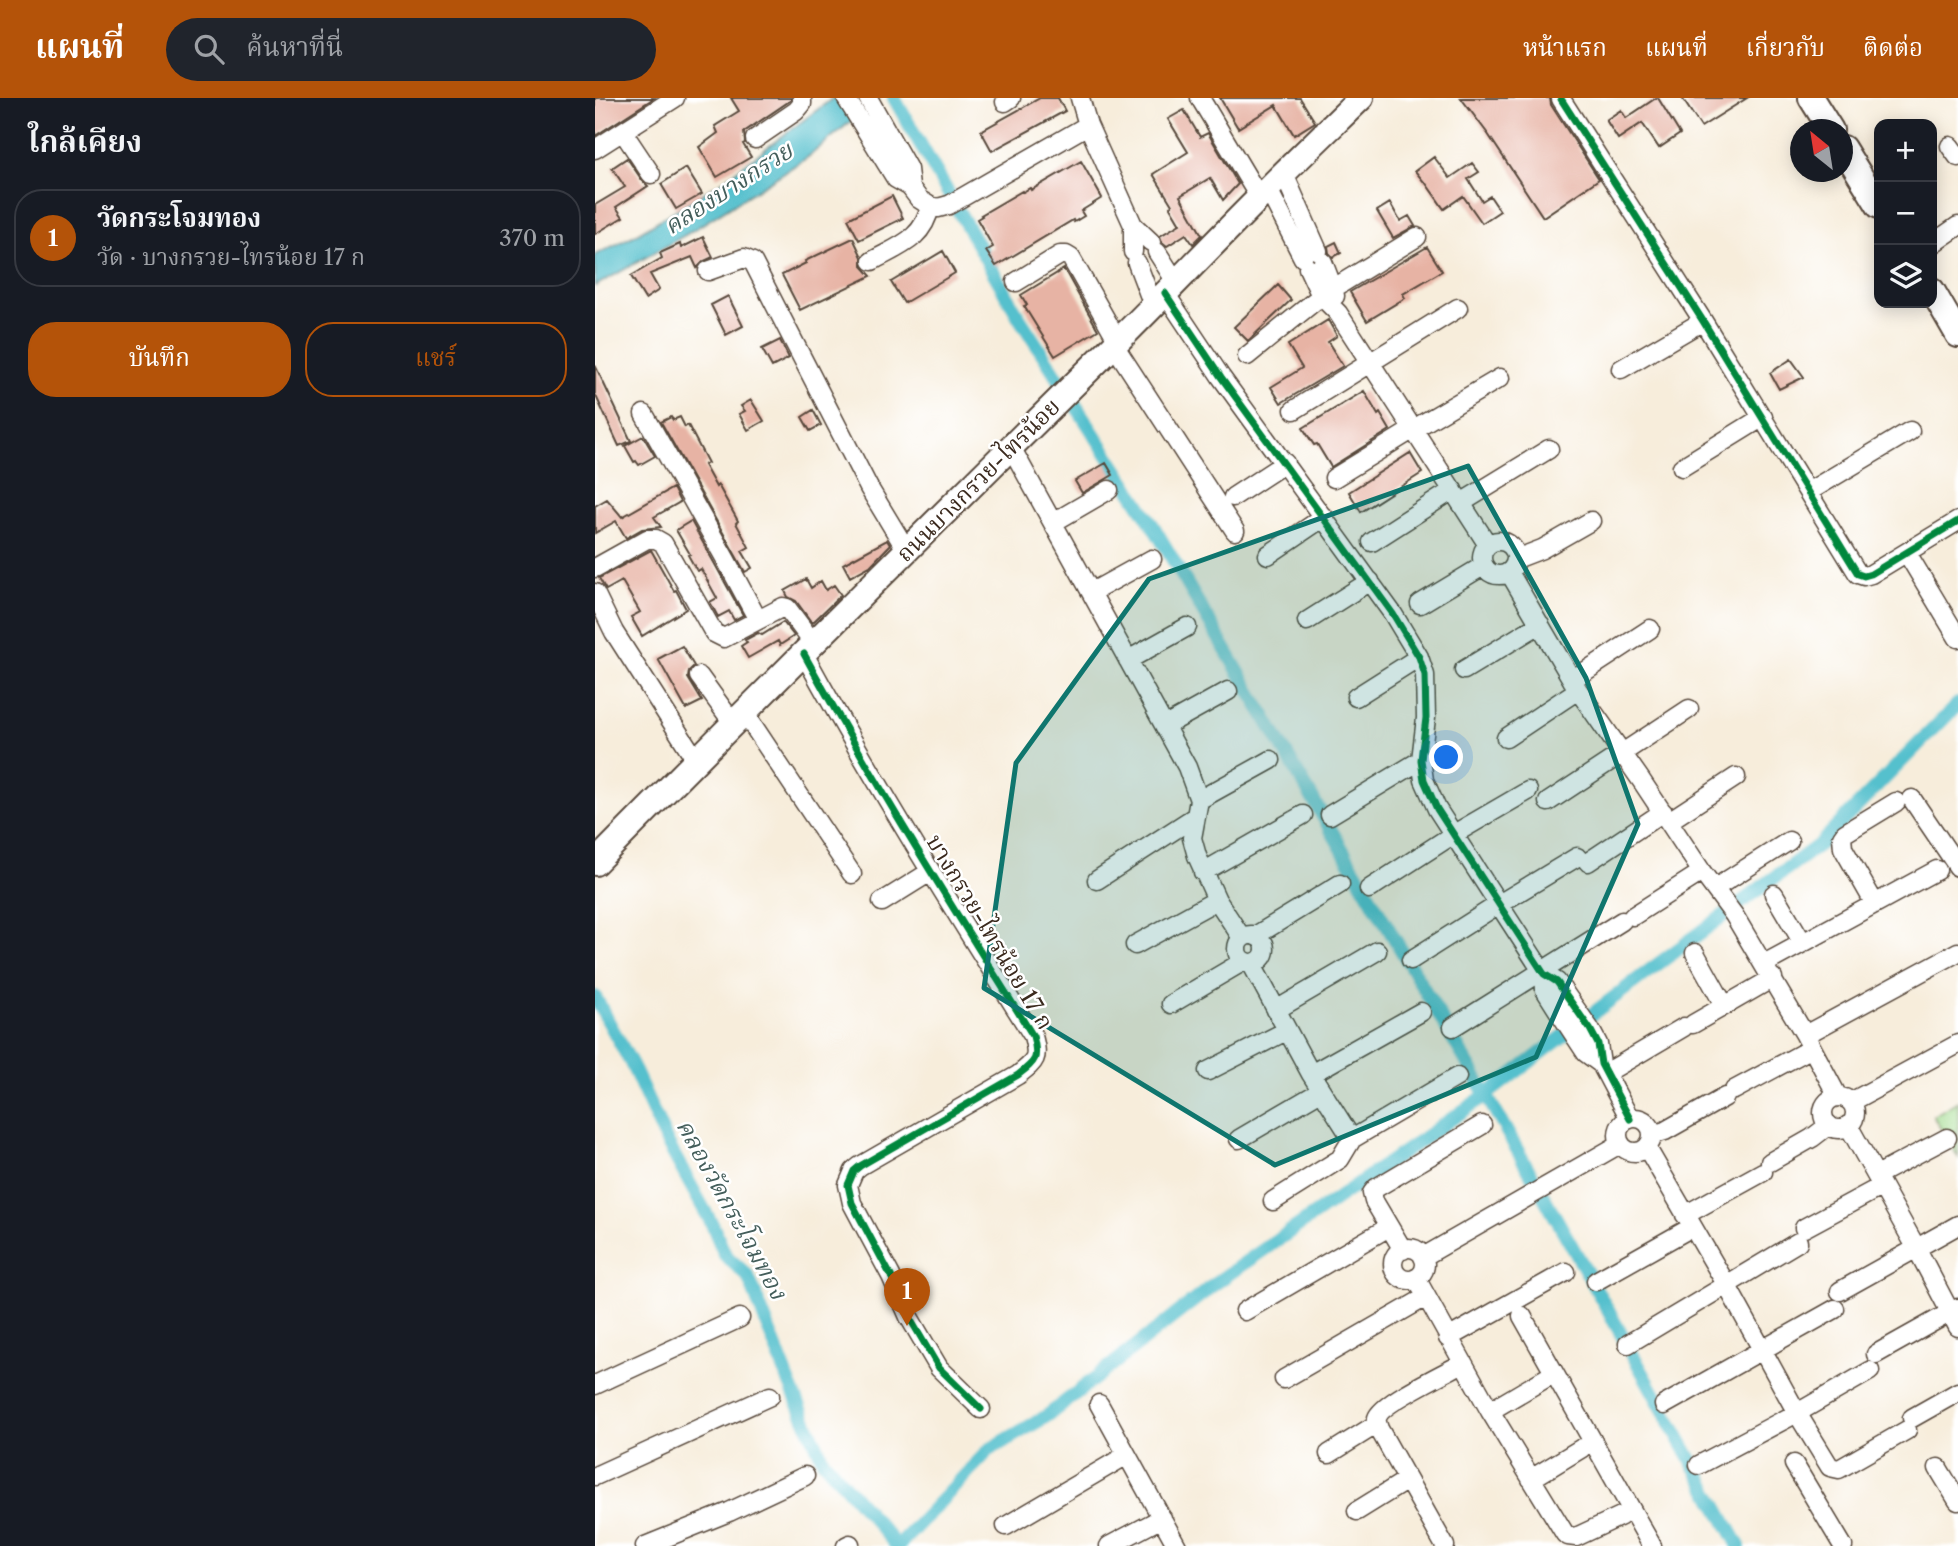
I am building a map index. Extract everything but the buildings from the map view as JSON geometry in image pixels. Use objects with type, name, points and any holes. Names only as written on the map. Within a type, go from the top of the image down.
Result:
[{"type":"main road","name":"ถนนบางกรวย-ไทรน้อย","points":[[595,863],[1360,98]]},
{"type":"main road","points":[[1811,98],[1824,119]]},
{"type":"main road","points":[[1853,164],[1874,198]]},
{"type":"main road","points":[[1937,299],[1958,335]]},
{"type":"street","points":[[595,149],[675,98]]},
{"type":"street","points":[[755,139],[796,111],[802,104],[801,98]]},
{"type":"street","points":[[846,98],[896,178],[910,187],[919,199],[938,208],[954,202],[1088,125]]},
{"type":"street","points":[[1080,98],[1088,125],[1133,225],[1154,247],[1165,293]]},
{"type":"street","points":[[1200,98],[1271,187],[1313,260],[1338,313],[1368,363],[1487,545]]},
{"type":"street","points":[[1561,99],[1703,321],[1858,574],[1871,574],[1958,521]]},
{"type":"street","points":[[871,103],[908,169],[910,187]]},
{"type":"street","points":[[623,132],[650,174]]},
{"type":"street","points":[[872,261],[911,239],[921,230],[927,220],[930,206]]},
{"type":"street","points":[[1133,225],[1135,257],[1165,293],[1221,377],[1370,581],[1419,657],[1425,675],[1427,699],[1421,760],[1423,780],[1437,810],[1543,972],[1545,990],[1563,1005],[1583,1035],[1598,1044],[1603,1068],[1630,1119]]},
{"type":"street","points":[[1937,241],[1958,226]]},
{"type":"street","points":[[1247,356],[1327,292],[1416,237]]},
{"type":"street","points":[[1016,282],[1060,255],[1071,258],[1116,343],[1235,531]]},
{"type":"street","points":[[708,271],[744,258],[753,262],[869,488],[907,551]]},
{"type":"street","points":[[1294,410],[1458,308]]},
{"type":"street","points":[[1621,369],[1703,321]]},
{"type":"street","points":[[1334,478],[1500,378]]},
{"type":"street","points":[[644,414],[758,620]]},
{"type":"street","points":[[1682,467],[1763,417]]},
{"type":"street","points":[[1808,492],[1910,431]]},
{"type":"street","points":[[1011,447],[1187,767],[1197,808],[1192,838],[1203,872],[1217,900],[1248,937]]},
{"type":"street","points":[[1372,542],[1549,449]]},
{"type":"street","points":[[1233,497],[1285,463]]},
{"type":"street","points":[[1054,522],[1109,490]]},
{"type":"street","points":[[1268,555],[1324,517]]},
{"type":"street","points":[[1591,521],[1513,565],[1502,575],[1488,572],[1483,566],[1483,551],[1495,541],[1503,541],[1515,551],[1513,565],[1540,624],[1575,685],[1725,902],[1844,1100],[1853,1107],[1854,1117],[1848,1125],[1836,1128],[1829,1125],[1823,1116],[1825,1105],[1832,1098],[1844,1100],[1958,1044]]},
{"type":"street","name":"บางกรวย-ไทรน้อย 17 ก","points":[[595,568],[647,539],[663,542],[714,633],[724,638],[779,608],[787,608],[930,872],[1034,1036],[1037,1051],[1034,1063],[1018,1075],[860,1166],[854,1171],[848,1185],[852,1203],[891,1276],[909,1317],[939,1368],[981,1409]]},
{"type":"street","points":[[1907,554],[1958,638]]},
{"type":"street","points":[[1092,592],[1151,559]]},
{"type":"street","points":[[1420,604],[1483,566]]},
{"type":"street","points":[[1307,621],[1370,581]]},
{"type":"street","points":[[595,593],[614,632],[696,760]]},
{"type":"street","points":[[1464,670],[1540,624]]},
{"type":"street","points":[[1128,660],[1187,627]]},
{"type":"street","points":[[1506,738],[1650,629]]},
{"type":"street","points":[[1356,697],[1419,657]]},
{"type":"street","points":[[699,676],[739,717],[852,874]]},
{"type":"street","points":[[1165,726],[1228,691]]},
{"type":"street","points":[[1549,802],[1689,709]]},
{"type":"street","points":[[1097,880],[1197,808],[1271,760]]},
{"type":"street","points":[[1330,815],[1421,760]]},
{"type":"street","points":[[1411,960],[1499,904],[1736,777]]},
{"type":"street","points":[[1369,889],[1454,834],[1528,791]]},
{"type":"street","points":[[1875,904],[1843,848],[1842,837],[1904,800],[1958,867]]},
{"type":"street","points":[[1203,872],[1303,815]]},
{"type":"street","points":[[1725,902],[1789,841]]},
{"type":"street","points":[[1603,1068],[1689,1026],[1724,1005],[1803,943],[1937,870]]},
{"type":"street","points":[[882,902],[930,872]]},
{"type":"street","points":[[1453,1027],[1702,872]]},
{"type":"street","points":[[1340,884],[1248,937],[1238,944],[1237,950],[1239,957],[1247,962],[1321,1091],[1352,1139]]},
{"type":"street","points":[[1774,894],[1803,943]]},
{"type":"street","points":[[1135,945],[1217,900]]},
{"type":"street","points":[[1276,1010],[1377,951]]},
{"type":"street","points":[[1958,952],[1649,1141],[1642,1151],[1627,1151],[1618,1139],[1619,1129],[1630,1119],[1641,1119],[1651,1129],[1649,1141],[1689,1221],[1827,1464],[1837,1469],[1958,1392]]},
{"type":"street","points":[[1695,953],[1724,1005]]},
{"type":"street","points":[[1171,1004],[1247,962]]},
{"type":"street","points":[[1311,1074],[1421,1012]]},
{"type":"street","points":[[1208,1071],[1286,1031]]},
{"type":"street","points":[[1273,1201],[1340,1159],[1352,1139],[1457,1077]]},
{"type":"street","points":[[1239,1139],[1321,1091]]},
{"type":"street","points":[[1403,1250],[1372,1196],[1376,1188],[1482,1125]]},
{"type":"street","points":[[1596,1281],[1829,1125]]},
{"type":"street","points":[[1699,1465],[1797,1413],[1873,1363],[1955,1316],[1848,1125]]},
{"type":"street","points":[[1628,1344],[1801,1235],[1947,1138]]},
{"type":"street","points":[[1423,1257],[1620,1144]]},
{"type":"street","points":[[1840,1291],[1958,1225]]},
{"type":"street","points":[[1245,1311],[1389,1227]]},
{"type":"street","points":[[1415,1249],[1423,1257],[1424,1269],[1416,1278],[1404,1279],[1395,1270],[1395,1258],[1403,1250],[1415,1249]]},
{"type":"street","points":[[1448,1338],[1566,1272]]},
{"type":"street","points":[[1416,1278],[1490,1411],[1563,1531],[1568,1536],[1576,1537],[1621,1516]]},
{"type":"street","points":[[1283,1379],[1426,1297]]},
{"type":"street","points":[[1664,1405],[1835,1309]]},
{"type":"street","points":[[1522,1316],[1652,1546]]},
{"type":"street","points":[[595,1385],[740,1318]]},
{"type":"street","points":[[1439,1544],[1377,1424],[1378,1415],[1389,1404],[1463,1363]]},
{"type":"street","points":[[1490,1411],[1546,1378]]},
{"type":"street","points":[[595,1476],[770,1396]]},
{"type":"street","points":[[1100,1404],[1177,1546]]},
{"type":"street","points":[[1329,1454],[1377,1424]]},
{"type":"street","points":[[1531,1479],[1582,1448]]},
{"type":"street","points":[[1006,1526],[1127,1455]]},
{"type":"street","points":[[1794,1464],[1843,1546]]},
{"type":"street","points":[[1938,1468],[1958,1501]]},
{"type":"street","points":[[645,1546],[729,1512],[805,1476]]},
{"type":"street","points":[[1357,1511],[1408,1480]]},
{"type":"street","points":[[1109,1546],[1162,1518]]},
{"type":"highlighted area","points":[[1468,466],[1586,678],[1638,824],[1536,1057],[1275,1165],[984,988],[1016,763],[1149,579]]},
{"type":"green space","points":[[1958,1101],[1958,1157],[1933,1116]]},
{"type":"water","name":"คลองบางกรวย","points":[[833,98],[879,98],[808,157],[687,234],[595,286],[595,255],[633,236],[720,183]]},
{"type":"waterway","points":[[894,98],[1020,319],[1152,524],[1486,1095],[1739,1546]]},
{"type":"waterway","points":[[898,1546],[989,1450],[1047,1416],[1220,1280],[1486,1095],[1820,844],[1958,704]]},
{"type":"waterway","name":"คลองวัดกระโจมทอง","points":[[595,997],[631,1063],[667,1142],[712,1224],[725,1255],[748,1276],[823,1460],[897,1546]]},
{"type":"cycle path","points":[[1561,99],[1703,321],[1858,574],[1871,574],[1958,521]]},
{"type":"cycle path","points":[[1165,293],[1221,377],[1393,614],[1419,657],[1425,675],[1426,718],[1421,760],[1424,780],[1437,809],[1544,974],[1557,982],[1590,1029],[1598,1044],[1601,1064],[1630,1119]]},
{"type":"cycle path","points":[[804,654],[887,799],[1033,1036],[1035,1044],[1035,1059],[1018,1075],[860,1166],[854,1171],[848,1185],[852,1203],[891,1276],[909,1317],[939,1368],[981,1409]]},
{"type":"place","name":"วัดกระโจมทอง","points":[[907,1326]]}]
